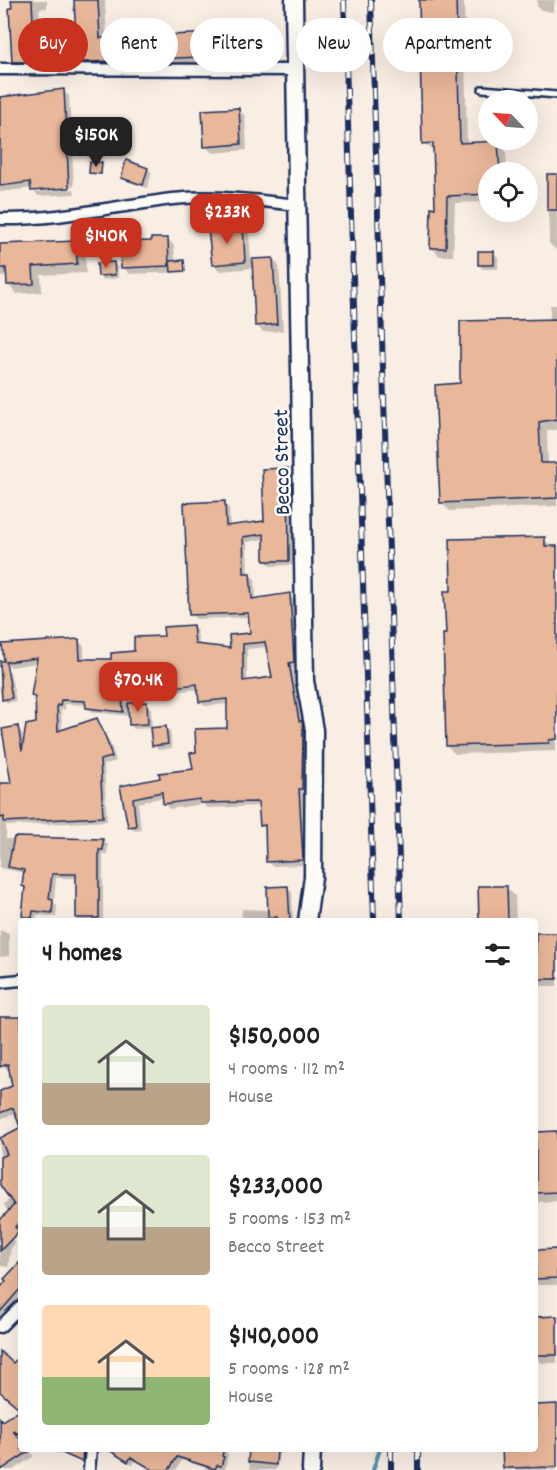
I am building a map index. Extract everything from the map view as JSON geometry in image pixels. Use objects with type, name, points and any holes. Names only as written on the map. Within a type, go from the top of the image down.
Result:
[{"type":"street","name":"Becco Street","points":[[294,0],[296,70]]},
{"type":"street","points":[[0,69],[296,70]]},
{"type":"street","name":"Becco Street","points":[[296,72],[296,205],[305,681],[314,729],[313,877],[307,918]]},
{"type":"street","points":[[0,219],[86,214],[174,199],[250,199],[296,205]]},
{"type":"street","points":[[0,982],[18,980]]},
{"type":"street","points":[[0,1328],[18,1309]]},
{"type":"street","points":[[89,1470],[91,1452]]},
{"type":"street","points":[[311,1470],[312,1452]]},
{"type":"lane","points":[[482,89],[557,95]]},
{"type":"building","points":[[11,0],[32,0],[33,18],[18,18],[18,62],[12,62],[9,8],[12,8]]},
{"type":"building","points":[[74,0],[98,0],[100,61],[88,62],[88,18],[75,18]]},
{"type":"building","points":[[419,0],[456,0],[457,18],[419,18]]},
{"type":"building","points":[[190,34],[190,57],[178,58],[178,35]]},
{"type":"building","points":[[420,72],[458,72],[460,143],[478,142],[478,150],[499,150],[499,162],[478,162],[478,195],[447,196],[446,248],[430,248],[431,207],[435,208],[433,143],[422,144]]},
{"type":"building","points":[[64,89],[69,188],[31,191],[30,182],[0,186],[0,97]]},
{"type":"building","points":[[239,108],[241,144],[204,147],[202,110]]},
{"type":"building","points":[[126,160],[148,168],[143,185],[121,178]]},
{"type":"building","points":[[90,162],[102,162],[101,174],[89,173]]},
{"type":"building","points":[[547,174],[557,174],[557,210],[547,210]]},
{"type":"building","points":[[243,225],[245,262],[212,265],[208,228]]},
{"type":"building","points":[[151,238],[168,238],[169,266],[121,268],[120,242],[151,241]]},
{"type":"building","points":[[77,241],[77,264],[33,267],[34,284],[7,285],[6,268],[0,268],[0,244]]},
{"type":"building","points":[[478,251],[494,251],[494,265],[478,265]]},
{"type":"building","points":[[273,258],[277,324],[255,326],[252,259]]},
{"type":"building","points":[[184,260],[185,271],[171,272],[170,261]]},
{"type":"building","points":[[114,262],[115,275],[98,276],[97,263]]},
{"type":"building","points":[[557,319],[557,419],[539,422],[541,463],[557,463],[557,498],[440,503],[435,385],[460,383],[460,321]]},
{"type":"building","points":[[288,468],[289,561],[264,561],[264,534],[243,537],[244,573],[250,573],[252,599],[290,593],[294,662],[289,663],[299,721],[302,721],[303,731],[302,789],[299,789],[303,860],[266,862],[265,825],[260,826],[258,802],[200,803],[200,799],[163,804],[162,792],[133,798],[136,826],[128,827],[120,786],[160,778],[159,773],[193,769],[190,753],[196,752],[195,729],[227,728],[227,699],[199,702],[197,684],[158,689],[156,675],[120,671],[120,674],[106,675],[106,697],[122,696],[123,712],[86,708],[85,701],[61,700],[60,706],[57,705],[58,731],[97,718],[106,738],[112,757],[100,760],[103,817],[4,822],[4,817],[0,818],[0,783],[11,783],[2,729],[18,726],[22,751],[26,725],[36,723],[35,697],[31,696],[37,658],[6,662],[12,698],[2,700],[0,661],[4,661],[2,644],[79,639],[80,659],[111,659],[111,653],[134,651],[134,637],[164,636],[163,627],[193,625],[195,644],[230,648],[229,635],[250,633],[248,613],[189,615],[184,503],[225,501],[226,526],[264,521],[262,469]],"holes":[[[265,642],[272,677],[243,681],[243,644]]]},
{"type":"building","points":[[545,537],[545,546],[557,546],[557,739],[549,740],[549,743],[446,746],[443,634],[446,634],[444,591],[451,591],[450,539]]},
{"type":"building","points":[[147,702],[148,724],[129,725],[128,703]]},
{"type":"building","points":[[166,726],[168,744],[152,746],[150,728]]},
{"type":"building","points":[[14,837],[103,839],[103,850],[99,850],[99,918],[76,918],[76,874],[52,874],[49,899],[53,900],[52,913],[33,911],[32,918],[22,916],[24,870],[8,867]]},
{"type":"building","points":[[288,886],[290,918],[268,917],[267,887]]},
{"type":"building","points":[[478,886],[507,886],[508,918],[479,918]]},
{"type":"building","points":[[538,933],[557,933],[557,979],[538,979]]},
{"type":"building","points":[[0,1017],[18,1017],[18,1122],[13,1108],[0,1113],[0,1091],[12,1086],[8,1064],[0,1067]]},
{"type":"building","points":[[18,1129],[18,1224],[15,1227],[18,1232],[0,1251],[0,1220],[14,1205],[0,1185],[0,1157],[7,1154],[0,1138]]},
{"type":"building","points":[[557,1131],[557,1192],[538,1193],[538,1132]]},
{"type":"building","points":[[557,1249],[557,1278],[538,1279],[538,1250]]},
{"type":"building","points":[[18,1264],[18,1291],[0,1312],[0,1288],[6,1281],[4,1279]]},
{"type":"building","points":[[557,1316],[557,1355],[538,1355],[538,1317]]},
{"type":"building","points":[[0,1351],[13,1363],[18,1358],[18,1407],[0,1392]]},
{"type":"building","points":[[557,1404],[557,1467],[503,1468],[502,1452],[538,1452],[538,1405]]},
{"type":"building","points":[[18,1410],[18,1434],[13,1431],[18,1437],[18,1452],[28,1452],[1,1470],[0,1418],[2,1421]]},
{"type":"building","points":[[60,1452],[83,1452],[82,1462]]},
{"type":"building","points":[[112,1452],[223,1452],[222,1456],[224,1457],[221,1466],[217,1465],[215,1469],[177,1457],[169,1470],[153,1470],[131,1457],[128,1462]]},
{"type":"building","points":[[249,1452],[277,1452],[276,1465],[248,1462]]},
{"type":"waterway","points":[[373,1470],[379,1452]]},
{"type":"railway","points":[[344,0],[374,918]]},
{"type":"railway","points":[[371,0],[401,918]]},
{"type":"railway","points":[[391,1452],[391,1470]]},
{"type":"railway","points":[[418,1452],[418,1470]]}]
